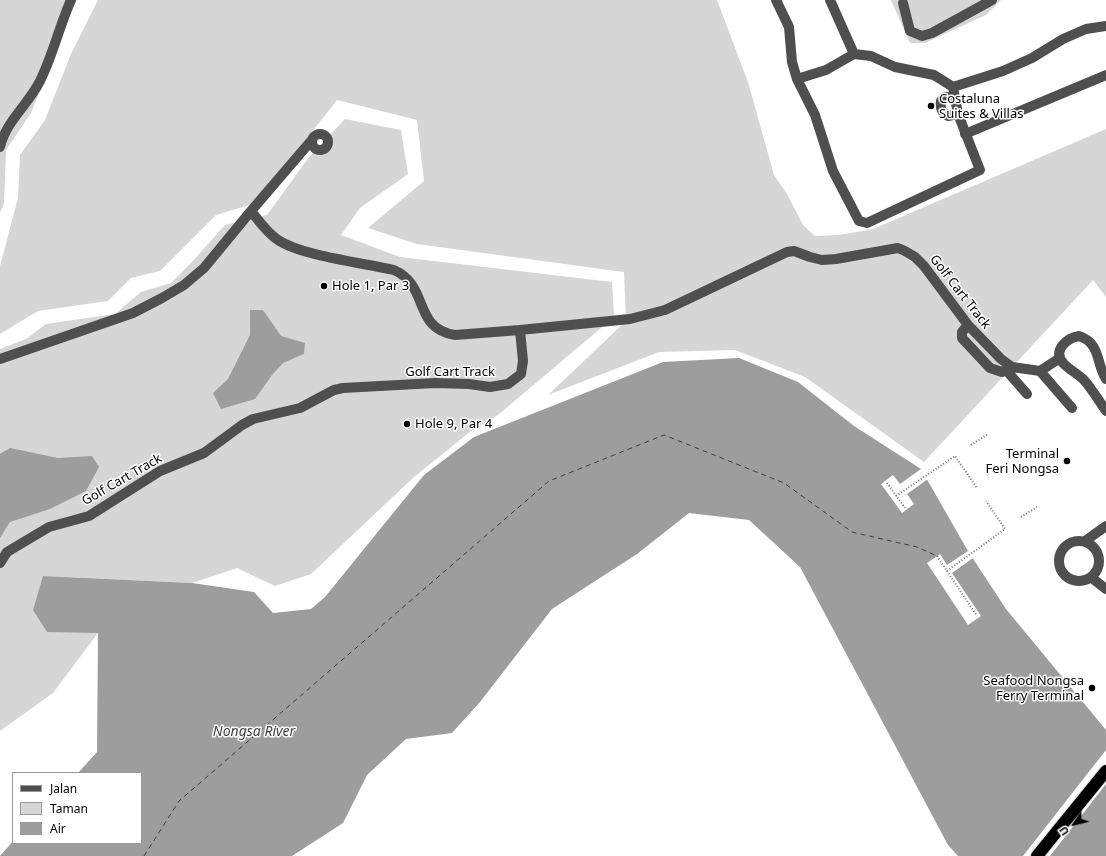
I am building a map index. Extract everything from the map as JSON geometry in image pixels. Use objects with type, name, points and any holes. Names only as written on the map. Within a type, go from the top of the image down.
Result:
[{"type":"highway","points":[[1037,856],[1106,771]]},
{"type":"lane","points":[[0,147],[6,130],[28,102],[40,82],[71,0]]},
{"type":"lane","points":[[776,0],[790,27],[792,62],[797,79],[815,115],[833,171],[859,221],[867,223],[980,170],[958,114],[954,92],[934,75],[895,67],[871,56],[854,54],[826,70],[797,79]]},
{"type":"lane","points":[[830,0],[854,54]]},
{"type":"lane","points":[[913,0],[902,2],[910,31],[922,36],[932,34],[992,0]]},
{"type":"lane","points":[[958,114],[948,116],[943,113],[940,107],[941,101],[954,92],[1025,62],[1063,39],[1086,29],[1106,26]]},
{"type":"lane","points":[[965,134],[1106,76]]},
{"type":"lane","points":[[0,359],[133,313],[184,285],[204,268],[311,141]]},
{"type":"lane","points":[[251,211],[268,230],[286,245],[320,255],[394,270],[403,274],[416,288],[423,310],[429,320],[433,325],[447,333],[455,335],[520,330]]},
{"type":"lane","name":"Golf Cart Track","points":[[0,563],[7,552],[19,545],[49,528],[89,516],[160,471],[210,450],[242,425],[253,419],[300,408],[334,390],[363,386],[435,383],[469,384],[490,387],[508,384],[521,374],[520,330],[630,319],[665,310],[786,252],[794,251],[822,260],[898,248],[915,257],[924,266],[968,325],[1009,368],[1027,394]]},
{"type":"lane","points":[[968,325],[962,334],[965,341],[990,368],[998,372],[1009,368],[1040,371],[1060,358]]},
{"type":"lane","points":[[1106,379],[1103,374],[1098,352],[1084,338],[1079,336],[1068,339],[1061,347],[1060,358],[1063,364],[1082,378],[1106,411]]},
{"type":"lane","points":[[1040,371],[1072,408]]},
{"type":"lane","points":[[1085,541],[1106,526]]},
{"type":"lane","points":[[1076,540],[1085,541],[1103,555],[1098,569],[1092,578],[1076,582],[1062,573],[1059,565],[1059,557],[1065,546],[1076,540]]},
{"type":"lane","points":[[1092,578],[1105,588]]},
{"type":"path","points":[[972,445],[988,434]]},
{"type":"path","points":[[896,496],[955,456],[977,488]]},
{"type":"path","points":[[887,483],[905,508]]},
{"type":"path","points":[[947,571],[1005,529],[986,501]]},
{"type":"path","points":[[1021,517],[1037,507]]},
{"type":"path","points":[[937,556],[977,616]]},
{"type":"green space","points":[[0,0],[77,0],[67,15],[54,56],[31,113],[6,150],[4,203],[0,213]]},
{"type":"green space","points":[[98,0],[717,0],[748,82],[774,175],[787,194],[803,225],[815,236],[839,235],[873,229],[1106,129],[1106,297],[1093,280],[924,462],[805,377],[735,350],[659,352],[548,395],[626,321],[624,272],[417,244],[368,228],[424,181],[417,120],[337,100],[256,203],[216,215],[160,271],[131,278],[108,301],[38,311],[0,334],[0,266],[18,198],[20,155],[45,120],[71,54]]},
{"type":"green space","points":[[891,0],[1001,0],[986,15],[925,43],[910,43]]},
{"type":"green space","points":[[345,119],[401,130],[408,174],[360,208],[341,235],[400,257],[612,282],[614,317],[498,415],[471,431],[413,478],[311,574],[275,586],[237,568],[192,583],[43,576],[98,633],[53,693],[0,731],[0,349],[26,339],[46,324],[115,314],[141,292],[171,283],[225,225],[267,215],[306,161]]},
{"type":"water","points":[[250,310],[263,310],[281,336],[305,343],[304,354],[283,363],[272,375],[255,399],[221,409],[213,393],[228,379],[250,335]]},
{"type":"water","name":"Nongsa River","points":[[739,358],[798,382],[854,426],[921,469],[968,551],[1006,609],[1106,730],[1106,856],[958,856],[948,845],[800,567],[749,520],[689,513],[637,554],[552,609],[480,702],[452,733],[406,739],[367,775],[343,823],[292,856],[0,856],[12,842],[12,844],[142,844],[142,772],[79,772],[97,752],[98,633],[47,632],[33,610],[43,576],[192,583],[254,592],[273,613],[311,609],[325,597],[424,475],[474,437],[663,362]]},
{"type":"water","points":[[10,448],[58,458],[92,456],[99,467],[86,491],[50,509],[10,522],[0,538],[0,454]]},
{"type":"pier","points":[[921,469],[928,479],[907,494],[914,504],[902,513],[881,484],[893,475],[900,484]]},
{"type":"pier","points":[[968,551],[973,558],[952,573],[981,616],[968,625],[927,563],[940,554],[947,565]]},
{"type":"pier","points":[[1106,750],[1106,784],[1050,856],[1023,856]]},
{"type":"ferry route","points":[[144,856],[179,801],[549,481],[664,435],[784,483],[852,532],[917,547],[937,556]]},
{"type":"place","name":"Costaluna Suites & Villas","points":[[931,106]]},
{"type":"place","name":"Hole 1, Par 3","points":[[324,286]]},
{"type":"place","name":"Hole 9, Par 4","points":[[407,424]]},
{"type":"place","name":"Terminal Feri Nongsa","points":[[1067,461]]},
{"type":"place","name":"Seafood Nongsa Ferry Terminal","points":[[1092,688]]}]
